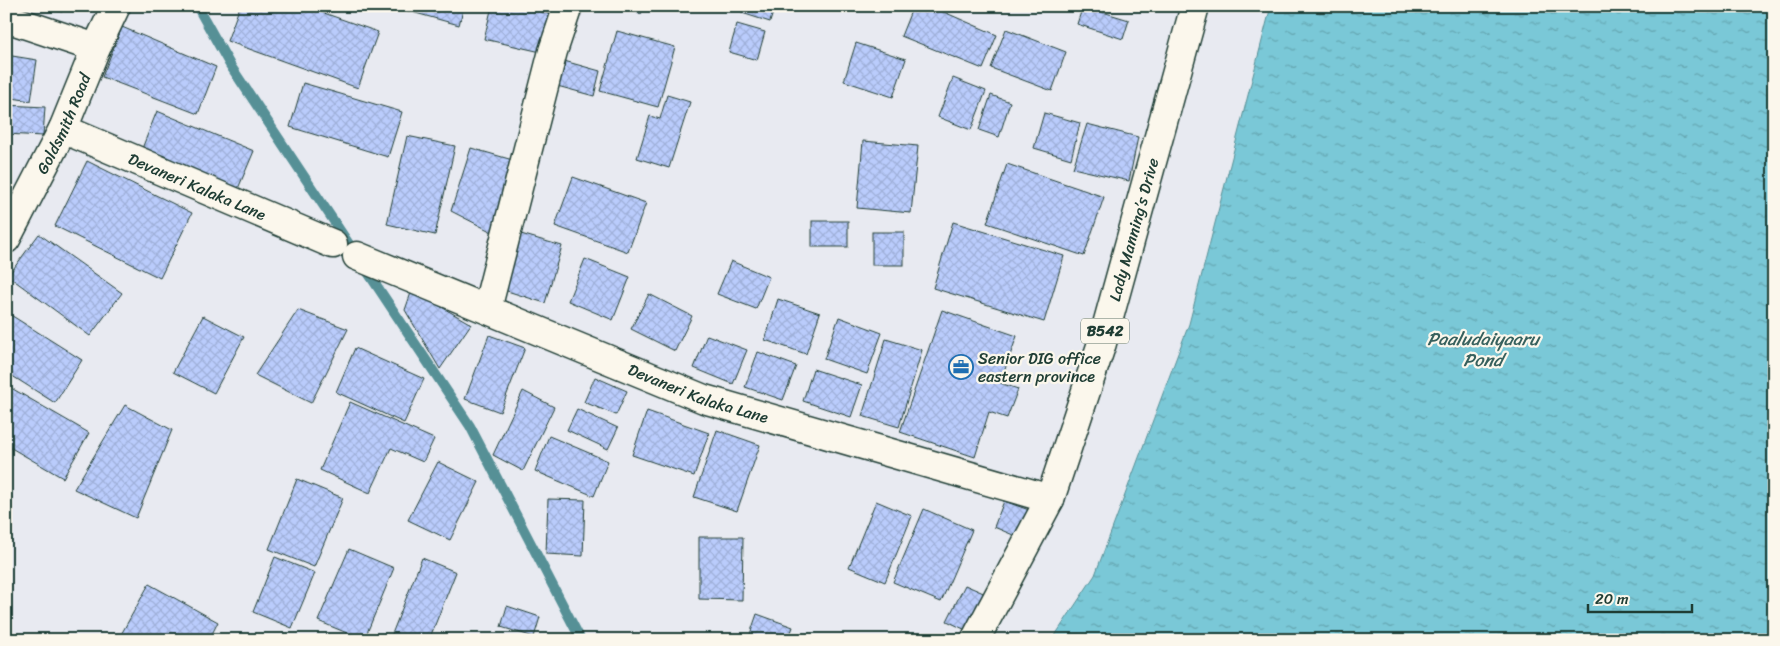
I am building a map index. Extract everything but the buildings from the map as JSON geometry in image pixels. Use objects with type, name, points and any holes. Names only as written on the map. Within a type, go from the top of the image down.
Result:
[{"type":"street","name":"Goldsmith Road","points":[[6,239],[63,129],[96,48],[116,6]]},
{"type":"street","points":[[487,309],[553,51],[568,6]]},
{"type":"street","name":"Lady Manning’s Drive","points":[[975,640],[1050,499],[1102,343],[1195,6]]},
{"type":"street","points":[[6,18],[96,48]]},
{"type":"street","name":"Devaneri Kalaka Lane","points":[[63,129],[333,244]]},
{"type":"street","name":"Devaneri Kalaka Lane","points":[[357,256],[704,399],[1050,499]]},
{"type":"water","name":"Paaludaiyaaru Pond","points":[[1271,6],[1774,6],[1774,640],[1052,640],[1095,575],[1189,324]]},
{"type":"waterway","points":[[197,6],[230,65],[470,426],[581,640]]},
{"type":"place","name":"Senior DIG office eastern province","points":[[961,367]]}]
